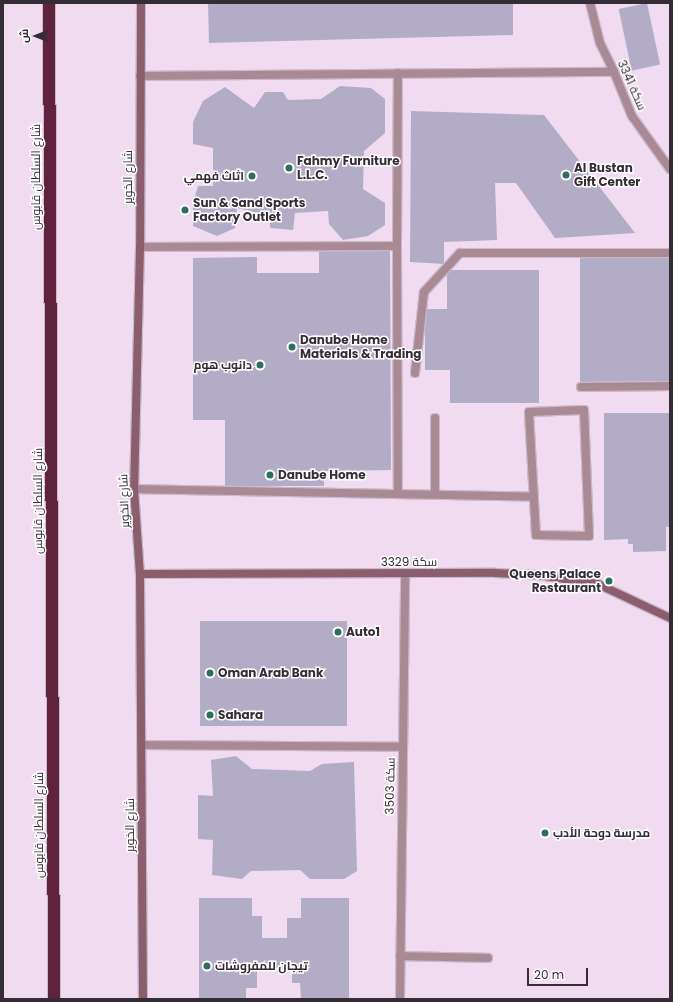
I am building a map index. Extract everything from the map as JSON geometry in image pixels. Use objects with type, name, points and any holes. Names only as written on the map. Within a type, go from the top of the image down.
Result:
[{"type":"highway","name":"شارع السلطان قابوس","points":[[49,3],[54,999]]},
{"type":"street","name":"شارع الخوير","points":[[141,3],[140,247],[134,489],[140,574],[143,999]]},
{"type":"street","name":"سكة 3341","points":[[590,3],[600,43],[632,116],[670,169]]},
{"type":"street","points":[[140,76],[614,72]]},
{"type":"street","points":[[398,74],[398,494]]},
{"type":"street","points":[[140,247],[397,246]]},
{"type":"street","points":[[415,373],[424,292],[460,253],[670,253]]},
{"type":"street","points":[[581,387],[670,386]]},
{"type":"street","points":[[584,410],[589,536],[536,535],[534,497],[529,412],[584,410]]},
{"type":"street","points":[[435,418],[435,494]]},
{"type":"street","points":[[134,489],[534,497]]},
{"type":"street","name":"سكة 3329","points":[[140,574],[495,573],[538,575],[598,584],[670,618]]},
{"type":"street","name":"سكة 3503","points":[[400,999],[405,574]]},
{"type":"street","points":[[141,745],[403,747]]},
{"type":"street","points":[[400,956],[488,958]]},
{"type":"building","points":[[208,3],[513,3],[513,35],[209,43]]},
{"type":"building","points":[[647,3],[660,65],[632,71],[619,9]]},
{"type":"building","name":"Fahmy Furniture L.L.C.","points":[[340,86],[371,88],[385,99],[385,133],[364,151],[363,189],[385,203],[385,225],[368,236],[343,240],[329,224],[328,211],[295,213],[293,230],[270,228],[270,216],[237,208],[235,228],[217,236],[193,226],[193,203],[198,186],[213,186],[213,148],[193,144],[193,122],[203,101],[225,87],[254,108],[265,92],[283,92],[288,100],[321,99]]},
{"type":"building","points":[[411,111],[544,115],[635,233],[555,238],[516,183],[495,183],[497,240],[444,242],[444,264],[410,262]]},
{"type":"building","name":"Danube Home Materials & Trading","points":[[390,249],[391,470],[324,471],[324,486],[225,486],[225,420],[193,420],[193,258],[257,257],[257,273],[319,273],[319,250]]},
{"type":"building","points":[[580,255],[670,255],[670,384],[580,384]]},
{"type":"building","points":[[447,270],[539,270],[539,403],[450,403],[450,370],[425,370],[425,309],[447,309]]},
{"type":"building","points":[[604,413],[670,413],[670,527],[666,527],[666,551],[633,552],[633,544],[628,544],[628,539],[604,540]]},
{"type":"building","points":[[200,621],[347,621],[347,726],[200,726]]},
{"type":"building","points":[[236,756],[252,769],[310,771],[322,764],[354,762],[357,871],[344,879],[310,879],[300,870],[251,871],[242,879],[212,875],[213,840],[198,839],[198,795],[213,796],[211,760]]},
{"type":"building","points":[[199,898],[252,898],[252,916],[262,916],[262,938],[287,938],[287,918],[301,918],[301,898],[349,898],[349,999],[301,999],[300,983],[292,983],[292,968],[257,968],[257,988],[246,988],[246,999],[199,999]]},
{"type":"place","name":"Fahmy Furniture L.L.C.","points":[[289,168]]},
{"type":"place","name":"Al Bustan Gift Center","points":[[566,175]]},
{"type":"place","name":"اثاث فهمي","points":[[252,176]]},
{"type":"place","name":"Sun & Sand Sports Factory Outlet","points":[[185,210]]},
{"type":"place","name":"Danube Home Materials & Trading","points":[[292,347]]},
{"type":"place","name":"دانوب هوم","points":[[260,365]]},
{"type":"place","name":"Danube Home","points":[[270,475]]},
{"type":"place","name":"Queens Palace Restaurant","points":[[609,581]]},
{"type":"place","name":"Auto1","points":[[338,632]]},
{"type":"place","name":"Oman Arab Bank","points":[[210,673]]},
{"type":"place","name":"Sahara","points":[[210,715]]},
{"type":"place","name":"مدرسة دوحة الأدب","points":[[545,833]]},
{"type":"place","name":"تيجان للمفروشات","points":[[207,966]]}]
